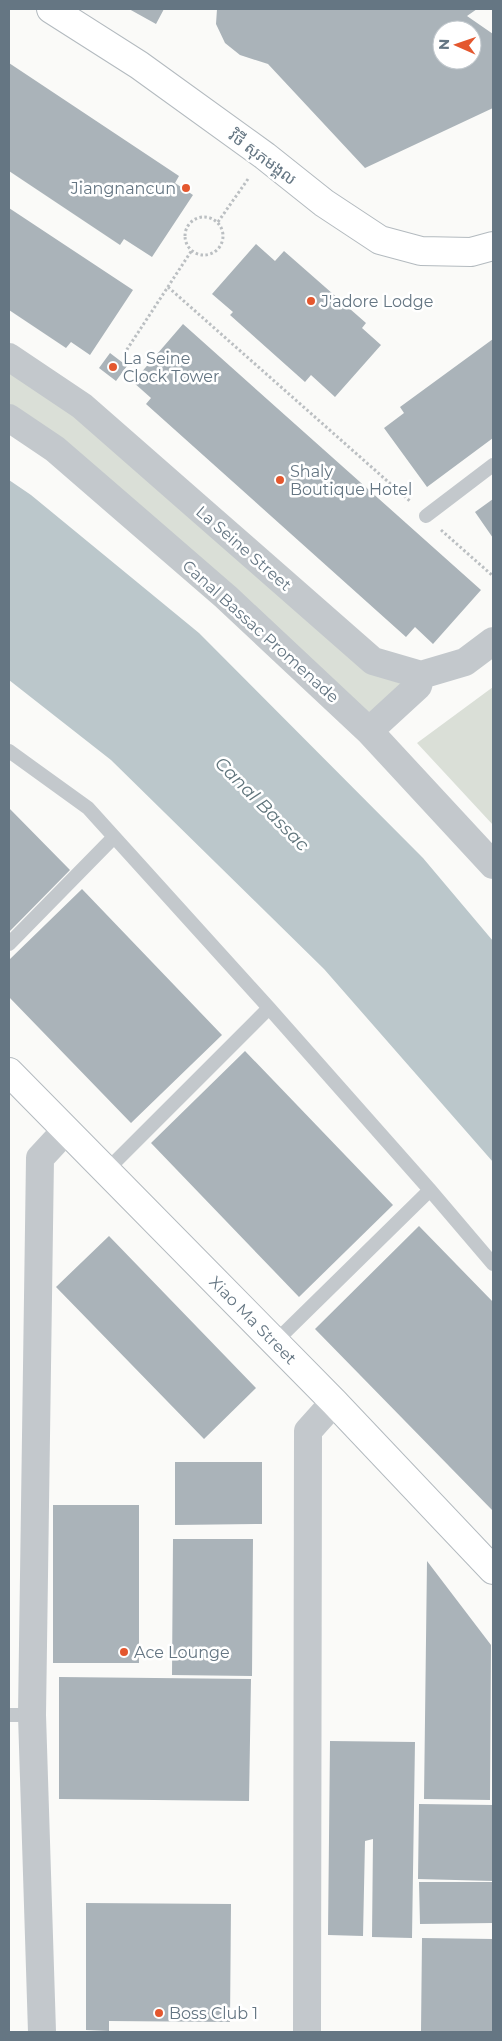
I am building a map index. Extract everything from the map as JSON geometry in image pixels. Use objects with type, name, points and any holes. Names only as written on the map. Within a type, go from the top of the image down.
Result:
[{"type":"street","name":"វិថី សុភមង្គល","points":[[51,9],[139,65],[265,156],[324,203],[380,240],[421,251],[471,252],[493,246]]},
{"type":"street","name":"La Seine Street","points":[[9,357],[82,406],[373,661],[421,675]]},
{"type":"street","name":"Canal Bassac Promenade","points":[[9,418],[55,449],[226,597],[369,731],[493,865]]},
{"type":"street","points":[[369,731],[418,686],[421,675],[465,662],[493,641]]},
{"type":"street","name":"Xiao Ma Street","points":[[9,1072],[65,1131],[334,1402],[493,1570]]},
{"type":"street","points":[[42,2032],[20,1715],[40,1158],[65,1131]]},
{"type":"street","points":[[306,2032],[308,1431],[334,1402]]},
{"type":"lane","points":[[426,516],[493,465]]},
{"type":"lane","points":[[9,751],[88,808],[269,1008],[493,1264]]},
{"type":"lane","points":[[9,944],[114,837]]},
{"type":"lane","points":[[106,1172],[269,1008]]},
{"type":"lane","points":[[274,1343],[430,1190]]},
{"type":"path","points":[[218,222],[265,156]]},
{"type":"path","points":[[199,217],[206,217],[218,222],[223,237],[217,250],[205,254],[192,250],[188,245],[185,235],[190,224],[199,217]]},
{"type":"path","points":[[124,354],[192,250]]},
{"type":"path","points":[[168,287],[493,576]]},
{"type":"shaded area","points":[[9,357],[373,661],[421,675],[369,731],[9,418]]},
{"type":"shaded area","points":[[493,687],[493,825],[417,743]]},
{"type":"water","name":"Canal Bassac","points":[[9,480],[31,495],[199,633],[423,858],[493,941],[493,1162],[324,969],[111,760],[9,680]]},
{"type":"building","points":[[129,9],[164,9],[156,24]]},
{"type":"building","points":[[217,9],[477,9],[467,16],[473,20],[432,20],[432,70],[482,70],[482,26],[493,34],[493,108],[365,168],[268,64],[240,55],[225,43],[216,24]]},
{"type":"building","points":[[9,63],[179,176],[175,183],[193,195],[152,257],[124,239],[120,245],[9,171]]},
{"type":"building","points":[[9,208],[133,290],[90,355],[71,342],[66,348],[9,310]]},
{"type":"building","points":[[256,244],[275,261],[284,251],[366,323],[362,328],[381,345],[335,397],[311,375],[305,382],[230,315],[233,312],[212,294]]},
{"type":"building","points":[[183,324],[481,590],[433,644],[415,627],[406,637],[146,404],[151,398],[133,382]]},
{"type":"building","points":[[493,339],[493,438],[427,487],[384,428],[404,413],[400,407]]},
{"type":"building","name":"La Seine Clock Tower","points":[[110,353],[127,366],[116,381],[99,368]]},
{"type":"building","points":[[493,499],[493,538],[475,512]]},
{"type":"building","points":[[9,808],[70,870],[9,932]]},
{"type":"building","points":[[82,889],[222,1035],[131,1123],[9,997],[9,960]]},
{"type":"building","points":[[245,1051],[393,1205],[299,1297],[151,1143]]},
{"type":"building","points":[[419,1226],[493,1302],[493,1511],[315,1329]]},
{"type":"building","points":[[109,1236],[256,1388],[204,1439],[56,1287]]},
{"type":"building","points":[[175,1462],[262,1462],[262,1524],[175,1525]]},
{"type":"building","points":[[53,1505],[139,1505],[139,1663],[53,1663]]},
{"type":"building","points":[[173,1539],[253,1539],[252,1676],[172,1675]]},
{"type":"building","points":[[427,1561],[491,1645],[490,1800],[424,1799]]},
{"type":"building","points":[[59,1677],[251,1679],[249,1801],[59,1799]]},
{"type":"building","points":[[330,1741],[415,1742],[412,1938],[372,1937],[373,1839],[365,1841],[363,1936],[328,1935]]},
{"type":"building","points":[[419,1804],[493,1805],[493,1881],[418,1879]]},
{"type":"building","points":[[419,1882],[493,1882],[493,1923],[420,1924]]},
{"type":"building","points":[[86,1903],[231,1904],[230,2022],[109,2021],[109,2031],[86,2030]]},
{"type":"building","points":[[422,1938],[493,1939],[493,2032],[421,2032]]},
{"type":"place","name":"Jiangnancun","points":[[186,188]]},
{"type":"place","name":"J'adore Lodge","points":[[311,301]]},
{"type":"place","name":"La Seine Clock Tower","points":[[113,367]]},
{"type":"place","name":"Shaly Boutique Hotel","points":[[280,480]]},
{"type":"place","name":"Ace Lounge","points":[[124,1652]]},
{"type":"place","name":"Boss Club 1","points":[[159,2013]]}]
